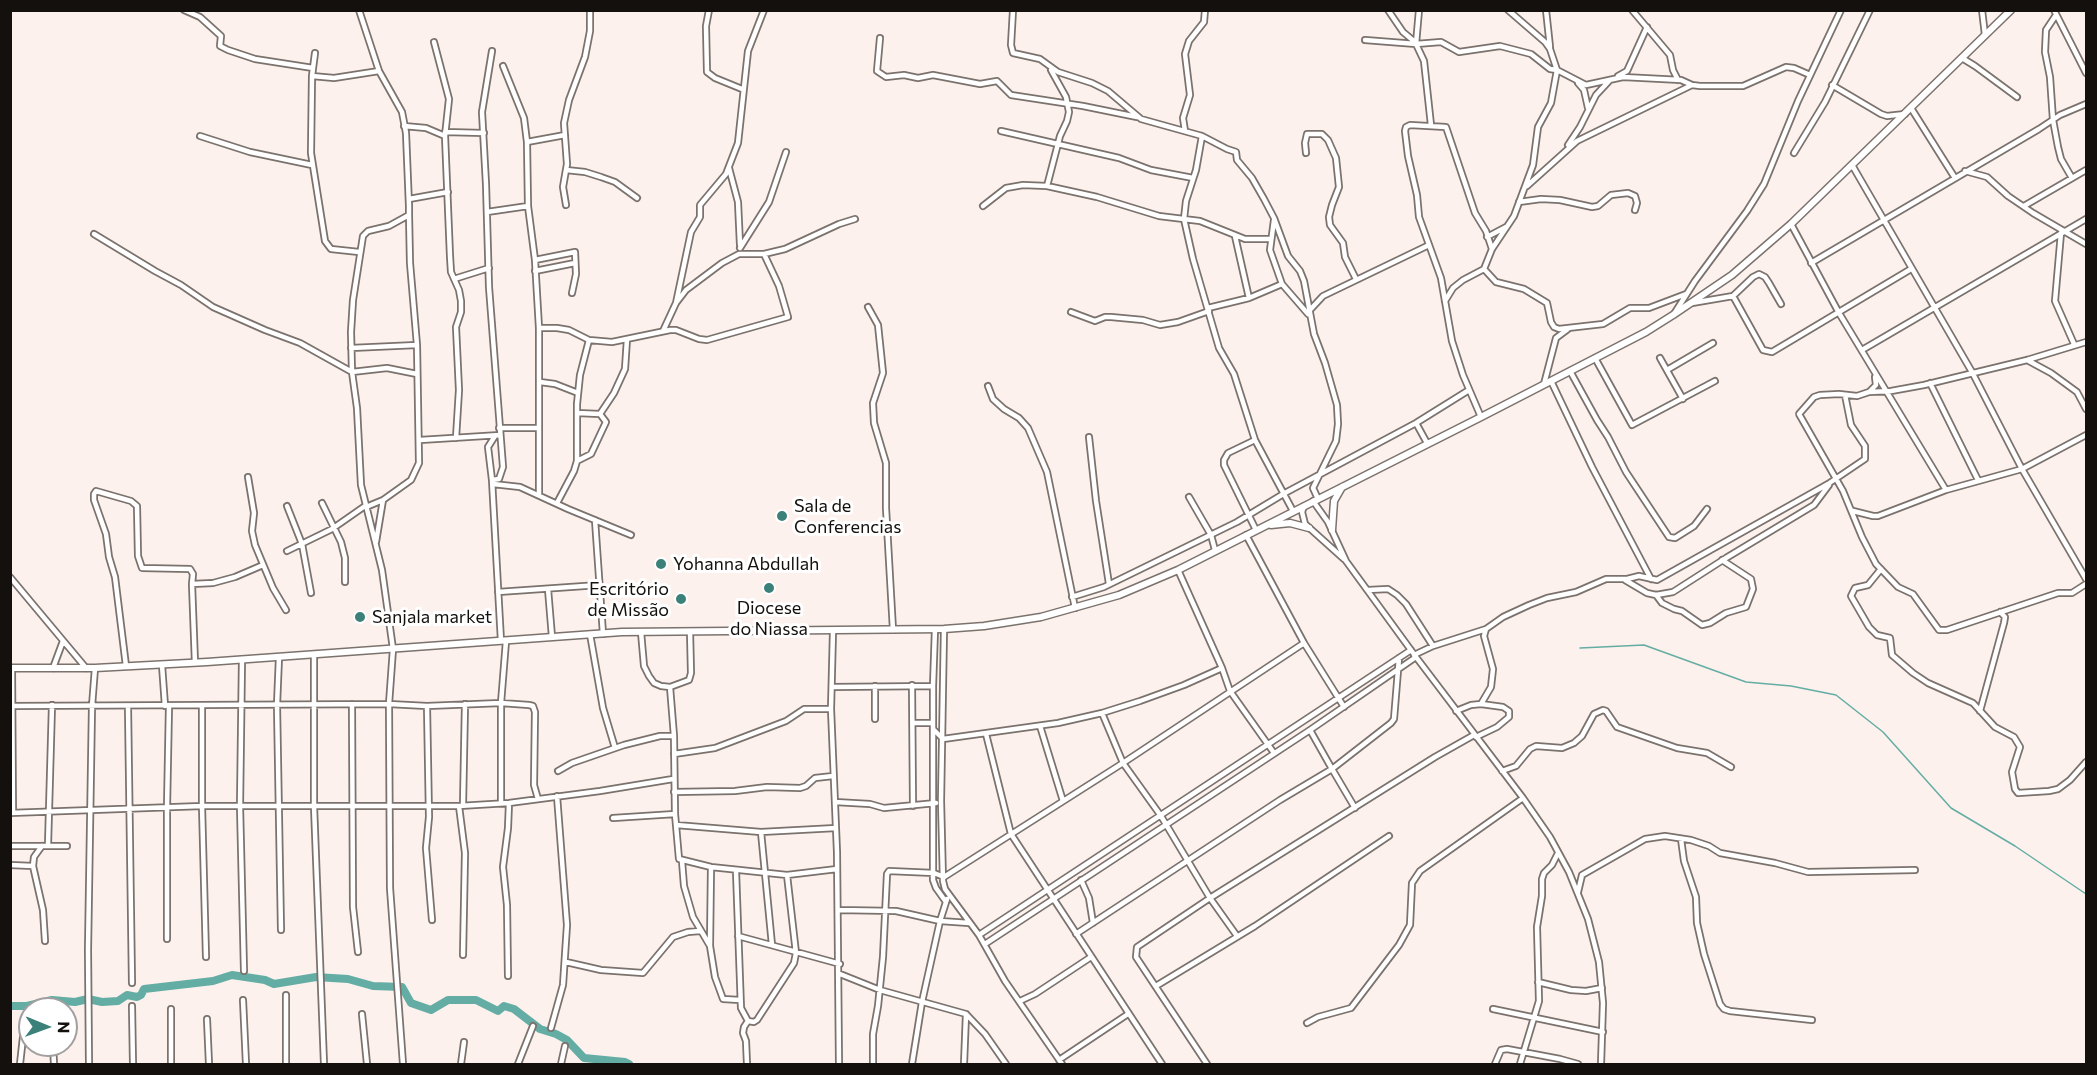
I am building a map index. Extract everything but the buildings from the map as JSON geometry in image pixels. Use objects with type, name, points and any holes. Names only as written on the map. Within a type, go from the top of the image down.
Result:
[{"type":"main road","points":[[11,668],[162,665],[590,634],[944,629],[1007,623],[1075,609],[1119,595],[1178,570],[1481,417],[1595,358],[1692,303],[1732,275],[1791,224],[2011,10]]},
{"type":"main road","points":[[1332,530],[1334,501],[1342,487]]},
{"type":"main road","points":[[1259,529],[1290,523],[1309,528]]},
{"type":"street","points":[[184,10],[200,17],[221,36],[220,46],[228,50],[255,59],[313,68]]},
{"type":"street","points":[[287,551],[332,529],[365,507],[383,500],[411,480],[419,463],[417,345],[410,263],[409,199],[404,126],[398,104],[379,71],[359,10]]},
{"type":"street","points":[[566,206],[563,187],[566,170],[564,123],[569,100],[585,57],[590,10]]},
{"type":"street","points":[[709,10],[706,26],[707,72],[715,78],[742,89]]},
{"type":"street","points":[[663,331],[676,303],[691,232],[700,217],[700,205],[721,181],[738,143],[742,89],[748,51],[764,10]]},
{"type":"street","points":[[1013,10],[1011,45],[1013,53],[1040,59],[1058,72],[1108,91],[1139,118]]},
{"type":"street","points":[[1185,131],[1183,118],[1190,95],[1185,54],[1189,41],[1204,22],[1205,10]]},
{"type":"street","points":[[1388,10],[1403,32],[1416,44],[1424,62],[1431,125]]},
{"type":"street","points":[[1416,44],[1419,10]]},
{"type":"street","points":[[1508,10],[1538,35],[1550,49]]},
{"type":"street","points":[[1445,301],[1458,284],[1484,268],[1492,249],[1520,202],[1533,165],[1538,126],[1551,103],[1557,70],[1550,49],[1546,10]]},
{"type":"street","points":[[1632,10],[1670,55],[1678,80]]},
{"type":"street","points":[[1673,315],[1748,211],[1764,184],[1810,75],[1841,10]]},
{"type":"street","points":[[1794,153],[1825,102],[1870,10]]},
{"type":"street","points":[[1982,10],[1985,36]]},
{"type":"street","points":[[2055,13],[2086,73]]},
{"type":"street","points":[[2055,13],[2046,30],[2044,40],[2050,77],[2053,120],[2061,159],[2072,178]]},
{"type":"street","points":[[1365,40],[1416,44],[1441,42],[1459,52],[1500,46],[1531,54],[1545,66],[1586,85],[1598,84],[1627,71],[1647,27]]},
{"type":"street","points":[[880,38],[876,71],[886,77],[904,75],[918,78],[933,75],[980,84],[997,81],[1011,95],[1068,103],[1139,118],[1202,136],[1236,152],[1237,160],[1252,178],[1274,218],[1288,256],[1300,271],[1309,313],[1337,405],[1336,441],[1312,488],[1315,500],[1346,561]]},
{"type":"street","points":[[434,42],[449,99],[445,134],[450,256],[451,272],[459,290],[461,312],[455,334],[459,390],[456,438]]},
{"type":"street","points":[[492,51],[482,112],[499,428],[488,447],[503,641],[501,803]]},
{"type":"street","points":[[315,53],[312,76],[312,165],[328,246],[334,250],[359,252]]},
{"type":"street","points":[[1962,58],[2017,97]]},
{"type":"street","points":[[503,66],[524,118],[527,142],[528,206],[536,271],[539,328],[539,495]]},
{"type":"street","points":[[1047,186],[1058,144],[1067,121],[1068,103],[1049,67]]},
{"type":"street","points":[[1565,150],[1596,95],[1611,79],[1640,77],[1678,80],[1692,85],[1743,86],[1786,67],[1810,75]]},
{"type":"street","points":[[312,76],[333,78],[379,71]]},
{"type":"street","points":[[1576,81],[1584,90],[1588,111]]},
{"type":"street","points":[[1525,188],[1577,141],[1692,85]]},
{"type":"street","points":[[1832,85],[1881,114],[1887,116],[1905,114]]},
{"type":"street","points":[[1811,263],[2077,106],[2086,104]]},
{"type":"street","points":[[1911,108],[1955,178]]},
{"type":"street","points":[[1481,417],[1452,341],[1441,278],[1419,217],[1405,130],[1410,125],[1446,127],[1475,213],[1486,231],[1492,249]]},
{"type":"street","points":[[404,126],[445,134],[484,134]]},
{"type":"street","points":[[1001,131],[1119,158],[1151,170],[1193,178]]},
{"type":"street","points":[[1306,153],[1307,134],[1322,134],[1328,140],[1336,158],[1339,188],[1329,217],[1330,225],[1343,243],[1345,257],[1356,279]]},
{"type":"street","points":[[527,142],[565,135]]},
{"type":"street","points":[[200,136],[250,152],[312,165]]},
{"type":"street","points":[[1202,136],[1186,201],[1184,219],[1219,348],[1234,374],[1255,440],[1293,511]]},
{"type":"street","points":[[740,248],[769,202],[786,152]]},
{"type":"street","points":[[1852,165],[1972,372],[2022,469],[2086,579]]},
{"type":"street","points":[[729,166],[738,202],[739,254]]},
{"type":"street","points":[[566,170],[585,172],[615,182],[637,198]]},
{"type":"street","points":[[2024,206],[2086,170]]},
{"type":"street","points":[[1965,171],[1987,177],[2008,196],[2063,232],[2086,244]]},
{"type":"street","points":[[983,206],[1011,187],[1047,186],[1097,197],[1159,216],[1200,221],[1250,240],[1270,239]]},
{"type":"street","points":[[409,199],[448,192]]},
{"type":"street","points":[[1520,202],[1541,199],[1560,200],[1592,207],[1598,206],[1611,195],[1628,193],[1635,196],[1637,203],[1635,210]]},
{"type":"street","points":[[487,213],[528,206]]},
{"type":"street","points":[[403,1065],[390,888],[389,704],[393,649],[382,570],[361,485],[351,348],[353,300],[363,236],[368,231],[389,226],[409,215]]},
{"type":"street","points":[[1274,218],[1270,250],[1282,284],[1309,313]]},
{"type":"street","points":[[676,303],[693,284],[739,254],[764,254],[785,249],[855,219]]},
{"type":"street","points":[[1862,351],[2086,219]]},
{"type":"street","points":[[1791,224],[1839,313],[1946,490]]},
{"type":"street","points":[[1487,237],[1506,227]]},
{"type":"street","points":[[2063,232],[2055,301],[2074,344]]},
{"type":"street","points":[[94,234],[196,294],[213,307],[300,343],[352,372],[387,368],[417,374]]},
{"type":"street","points":[[1235,236],[1249,298]]},
{"type":"street","points":[[1309,313],[1323,296],[1429,245]]},
{"type":"street","points":[[535,261],[573,251],[576,274],[572,293]]},
{"type":"street","points":[[539,328],[569,330],[589,340],[612,342],[676,330],[707,340],[788,317],[779,286],[764,254]]},
{"type":"street","points":[[536,271],[575,263]]},
{"type":"street","points":[[454,279],[489,268]]},
{"type":"street","points":[[1484,268],[1496,282],[1524,288],[1547,303],[1554,327],[1568,328],[1603,324],[1629,308],[1649,308],[1686,294]]},
{"type":"street","points":[[1733,296],[1763,350],[1772,352],[1911,269]]},
{"type":"street","points":[[1692,303],[1733,296],[1759,274],[1765,277],[1781,304]]},
{"type":"street","points":[[1071,312],[1095,321],[1111,317],[1143,320],[1160,325],[1178,322],[1249,298],[1282,284]]},
{"type":"street","points":[[868,307],[878,325],[883,373],[873,403],[874,423],[886,463],[886,508],[893,630]]},
{"type":"street","points":[[1544,384],[1556,338],[1568,328]]},
{"type":"street","points":[[600,414],[614,393],[625,369],[627,339]]},
{"type":"street","points":[[557,503],[577,461],[578,393],[582,360],[589,340]]},
{"type":"street","points":[[2086,342],[2027,360],[1930,383],[1869,392],[1857,396],[1839,393],[1814,397],[1798,414],[1853,512],[1870,554],[1898,587],[1913,594],[1939,630],[1947,630],[2058,593],[2072,593],[2086,584]]},
{"type":"street","points":[[1667,370],[1713,343]]},
{"type":"street","points":[[351,348],[417,345]]},
{"type":"street","points":[[1595,358],[1631,424],[1635,425],[1715,381]]},
{"type":"street","points":[[1660,358],[1683,399]]},
{"type":"street","points":[[2027,360],[2051,373],[2077,392],[2086,409]]},
{"type":"street","points":[[1570,371],[1626,472],[1669,537],[1675,538],[1694,526],[1707,509]]},
{"type":"street","points":[[1869,392],[1875,385],[1875,374]]},
{"type":"street","points":[[540,381],[578,393]]},
{"type":"street","points":[[1551,381],[1592,467],[1651,579]]},
{"type":"street","points":[[1930,383],[1978,480]]},
{"type":"street","points":[[988,386],[993,399],[1019,418],[1028,428],[1047,472],[1075,609]]},
{"type":"street","points":[[1071,597],[1109,584],[1211,535],[1416,423],[1469,390]]},
{"type":"street","points":[[979,935],[1399,658],[1486,629],[1503,617],[1547,598],[1576,592],[1606,579],[1639,576],[1657,580],[1666,577],[1828,484],[1865,459],[1865,446],[1851,424],[1845,395]]},
{"type":"street","points":[[577,413],[600,414],[606,420],[589,457],[577,461]]},
{"type":"street","points":[[1416,423],[1427,443]]},
{"type":"street","points":[[499,428],[538,428]]},
{"type":"street","points":[[420,440],[497,435]]},
{"type":"street","points":[[492,482],[499,479],[502,472],[497,435]]},
{"type":"street","points":[[1853,512],[1878,516],[1946,490],[2022,469],[2086,435]]},
{"type":"street","points":[[1089,437],[1109,584]]},
{"type":"street","points":[[1255,440],[1228,453],[1224,465],[1248,515],[1259,529]]},
{"type":"street","points":[[248,477],[254,513],[254,538],[273,588],[286,610]]},
{"type":"street","points":[[1656,596],[1673,592],[1722,560],[1814,506],[1835,478]]},
{"type":"street","points":[[492,482],[520,487],[632,535]]},
{"type":"street","points":[[126,666],[115,577],[106,534],[94,500],[93,494],[96,491],[131,501],[137,506],[138,556],[142,568],[190,569],[193,574],[195,663]]},
{"type":"street","points":[[1190,497],[1211,535],[1215,550]]},
{"type":"street","points":[[376,544],[383,500]]},
{"type":"street","points":[[322,503],[334,526],[345,558],[345,582]]},
{"type":"street","points":[[287,506],[302,544],[311,593]]},
{"type":"street","points":[[1304,506],[1303,518],[1309,528],[1346,561],[1523,798],[1558,853],[1588,919],[1599,962],[1603,1032],[1601,1065]]},
{"type":"street","points":[[595,520],[603,634]]},
{"type":"street","points":[[1246,535],[1304,644],[1344,707]]},
{"type":"street","points":[[1623,579],[1656,596],[1662,603],[1682,611],[1702,625],[1726,613],[1746,608],[1753,589],[1751,579],[1722,560]]},
{"type":"street","points":[[192,584],[213,583],[249,572],[263,565]]},
{"type":"street","points":[[1881,569],[1868,585],[1856,588],[1851,596],[1869,627],[1877,635],[1890,638],[1892,655],[1913,673],[1973,703],[1995,727],[2019,741],[2019,753],[2012,772],[2014,789],[2018,793],[2058,789],[2070,780],[2086,762]]},
{"type":"street","points":[[1178,570],[1230,691],[1274,753]]},
{"type":"street","points":[[10,577],[86,668]]},
{"type":"street","points":[[498,592],[599,585]]},
{"type":"street","points":[[548,588],[552,637]]},
{"type":"street","points":[[1368,590],[1388,589],[1397,595],[1406,604],[1433,646]]},
{"type":"street","points":[[1980,711],[2004,623],[2005,617],[2000,612]]},
{"type":"street","points":[[934,629],[933,880],[946,902]]},
{"type":"street","points":[[944,629],[941,801],[945,890],[979,935],[1005,981],[1060,1062],[1128,1014]]},
{"type":"street","points":[[1481,704],[1491,687],[1494,676],[1484,636],[1486,629]]},
{"type":"street","points":[[833,631],[831,709],[840,964],[839,1065]]},
{"type":"street","points":[[641,632],[644,666],[649,676],[654,683],[670,687],[689,680],[692,673],[690,632]]},
{"type":"street","points":[[590,634],[603,708],[615,748]]},
{"type":"street","points":[[53,668],[63,641]]},
{"type":"street","points":[[944,877],[1124,763],[1304,644]]},
{"type":"street","points":[[985,944],[1310,730],[1398,669],[1414,654]]},
{"type":"street","points":[[314,655],[314,806],[324,1065]]},
{"type":"street","points":[[279,657],[278,806],[281,930]]},
{"type":"street","points":[[1076,934],[1280,800],[1332,769],[1394,719],[1399,658]]},
{"type":"street","points":[[242,659],[240,806],[244,971]]},
{"type":"street","points":[[162,665],[167,706],[167,939]]},
{"type":"street","points":[[11,668],[12,813],[129,807],[461,806],[509,803],[673,779]]},
{"type":"street","points":[[89,1065],[92,706],[95,668]]},
{"type":"street","points":[[943,740],[1040,726],[1102,713],[1184,685],[1222,668]]},
{"type":"street","points":[[912,685],[914,806]]},
{"type":"street","points":[[875,686],[876,720]]},
{"type":"street","points":[[832,687],[933,686]]},
{"type":"street","points":[[670,687],[674,736],[673,779],[677,855],[682,861],[684,886],[700,931],[710,946]]},
{"type":"street","points":[[12,706],[389,704],[427,706],[501,703],[533,706],[535,711],[534,785],[538,799]]},
{"type":"street","points":[[352,704],[353,907],[358,952]]},
{"type":"street","points":[[463,955],[465,853],[461,806],[465,704]]},
{"type":"street","points":[[1206,1065],[1136,957],[1137,947],[1210,898],[1434,757],[1497,727],[1509,717],[1509,711],[1503,707],[1481,704],[1456,711]]},
{"type":"street","points":[[45,941],[43,910],[33,866],[34,857],[45,846],[51,812],[52,705]]},
{"type":"street","points":[[202,705],[206,957]]},
{"type":"street","points":[[128,706],[132,983]]},
{"type":"street","points":[[427,706],[426,848],[432,920]]},
{"type":"street","points":[[674,754],[715,748],[786,721],[804,709],[831,709]]},
{"type":"street","points":[[1502,771],[1516,766],[1530,749],[1536,746],[1562,748],[1574,743],[1582,736],[1594,714],[1603,710],[1617,727],[1677,748],[1707,753],[1731,767]]},
{"type":"street","points":[[1102,713],[1124,763],[1161,816],[1210,898],[1237,936]]},
{"type":"street","points":[[913,723],[933,723]]},
{"type":"street","points":[[1040,726],[1063,801]]},
{"type":"street","points":[[933,729],[943,740]]},
{"type":"street","points":[[1310,730],[1354,808]]},
{"type":"street","points":[[986,734],[1011,834],[1162,1065]]},
{"type":"street","points":[[558,771],[572,763],[615,748],[660,736],[674,736]]},
{"type":"street","points":[[674,792],[735,791],[767,787],[800,788],[815,778],[833,776]]},
{"type":"street","points":[[551,1028],[560,1000],[566,962],[566,913],[557,796]]},
{"type":"street","points":[[1307,1023],[1318,1017],[1351,1008],[1399,945],[1410,925],[1412,884],[1420,871],[1523,798]]},
{"type":"street","points":[[835,802],[870,804],[884,808],[934,805],[941,801]]},
{"type":"street","points":[[508,976],[507,905],[503,867],[509,803]]},
{"type":"street","points":[[613,818],[675,814]]},
{"type":"street","points":[[676,825],[761,832],[836,828]]},
{"type":"street","points":[[761,832],[772,945]]},
{"type":"street","points":[[1156,986],[1256,926],[1389,836]]},
{"type":"street","points":[[1578,894],[1582,875],[1634,844],[1665,836],[1691,840],[1709,846],[1720,853],[1775,862],[1808,872],[1915,870]]},
{"type":"street","points":[[1681,839],[1684,861],[1695,897],[1697,923],[1704,954],[1720,1004],[1724,1009],[1730,1011],[1812,1020]]},
{"type":"street","points":[[10,846],[67,846]]},
{"type":"street","points":[[1109,850],[1115,857]]},
{"type":"street","points":[[1520,1065],[1539,1000],[1537,927],[1542,879],[1558,853]]},
{"type":"street","points":[[682,861],[736,871],[788,874],[837,869]]},
{"type":"street","points":[[10,865],[33,866]]},
{"type":"street","points":[[711,867],[710,946],[715,976],[723,999],[740,1000]]},
{"type":"street","points":[[736,871],[740,1000],[741,1008],[748,1021]]},
{"type":"street","points":[[873,1065],[873,1034],[880,990],[887,874],[889,871],[934,873],[944,877]]},
{"type":"street","points":[[748,1021],[757,1020],[794,963],[796,953],[788,874]]},
{"type":"street","points":[[1081,879],[1089,898],[1093,923]]},
{"type":"street","points":[[912,1065],[922,1002],[940,921],[950,894]]},
{"type":"street","points":[[838,910],[885,910],[940,921],[969,923]]},
{"type":"street","points":[[566,962],[602,970],[643,973],[673,937],[700,931]]},
{"type":"street","points":[[738,936],[840,964]]},
{"type":"street","points":[[1020,1001],[1035,994],[1091,957]]},
{"type":"street","points":[[840,974],[880,990],[966,1014],[985,1034],[1006,1065]]},
{"type":"street","points":[[1538,982],[1570,990],[1586,991],[1602,988]]},
{"type":"street","points":[[286,995],[286,1065]]},
{"type":"street","points":[[243,1000],[246,1065]]},
{"type":"street","points":[[132,1006],[133,1065]]},
{"type":"street","points":[[171,1009],[171,1065]]},
{"type":"street","points":[[1493,1009],[1603,1032]]},
{"type":"street","points":[[362,1014],[367,1065]]},
{"type":"street","points":[[964,1065],[966,1014]]},
{"type":"street","points":[[207,1019],[209,1065]]},
{"type":"street","points":[[747,1065],[746,1041],[743,1033],[748,1021]]},
{"type":"street","points":[[518,1065],[533,1026]]},
{"type":"street","points":[[461,1065],[464,1042]]},
{"type":"street","points":[[561,1065],[565,1046]]},
{"type":"street","points":[[1495,1065],[1504,1049],[1578,1065]]},
{"type":"waterway","points":[[1580,648],[1644,645],[1746,682],[1791,686],[1836,695],[1883,732],[1951,808],[2015,846],[2086,894]]},
{"type":"waterway","points":[[10,1006],[27,1006],[52,1000],[118,1001],[127,995],[137,997],[144,989],[213,981],[232,975],[265,980],[274,984],[316,977],[348,979],[373,986],[402,987],[411,1003],[431,1010],[448,1000],[476,1000],[498,1011],[504,1006],[514,1009],[540,1029],[567,1040],[584,1058],[629,1064]]},
{"type":"place","name":"Sala de Conferencias","points":[[782,516]]},
{"type":"place","name":"Yohanna Abdullah","points":[[661,564]]},
{"type":"place","name":"Diocese do Niassa","points":[[769,588]]},
{"type":"place","name":"Escritório de Missão","points":[[681,599]]},
{"type":"place","name":"Sanjala market","points":[[360,617]]}]
